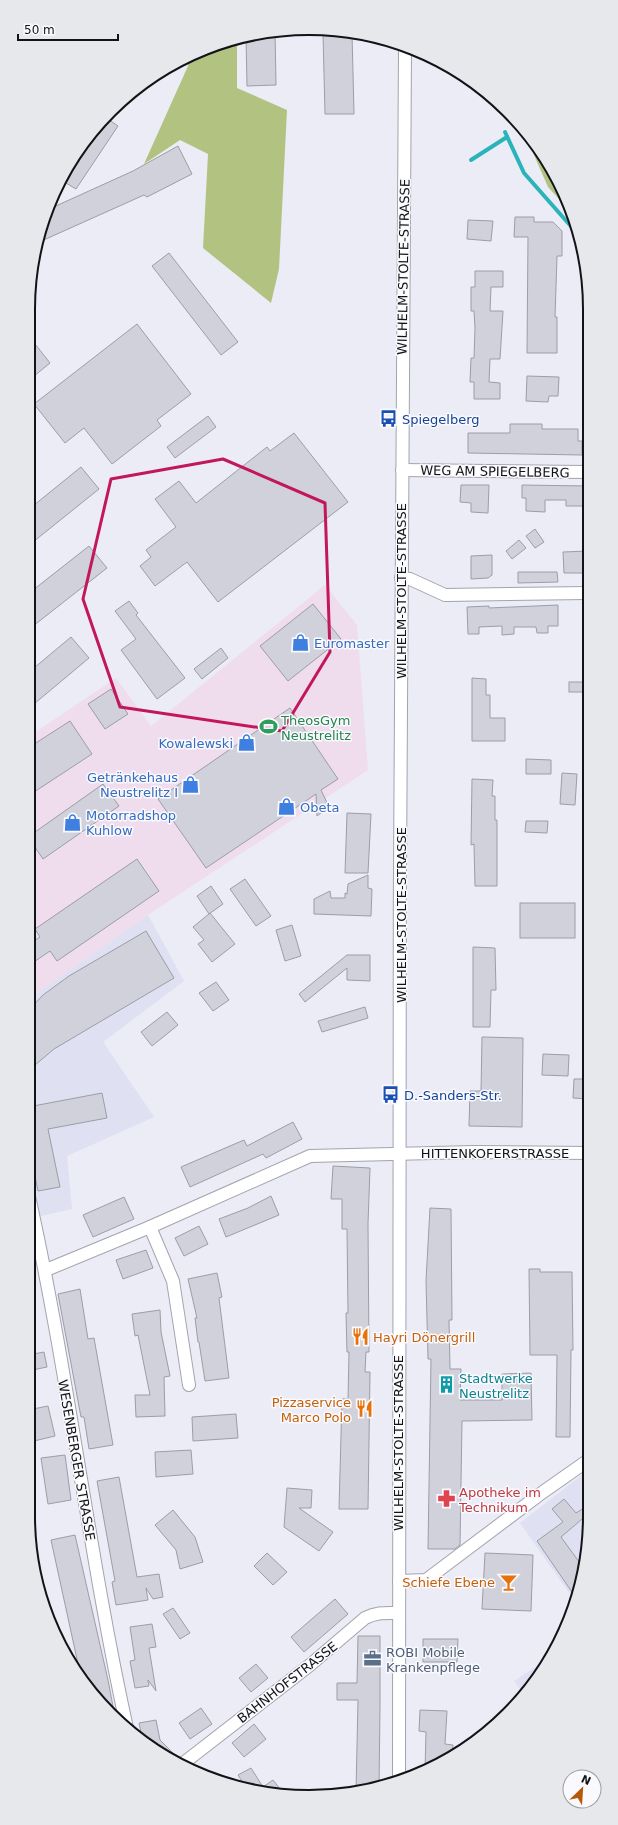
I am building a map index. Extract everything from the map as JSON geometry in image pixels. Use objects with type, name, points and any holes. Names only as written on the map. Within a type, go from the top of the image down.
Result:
[{"type":"street","name":"WILHELM-STOLTE-STRASSE","points":[[399,1774],[398,1328],[405,53]]},
{"type":"street","name":"WEG AM SPIEGELBERG","points":[[402,470],[583,472]]},
{"type":"street","points":[[401,578],[410,579],[445,595],[583,593]]},
{"type":"street","name":"HITTENKOFERSTRASSE","points":[[46,1270],[310,1156],[474,1152],[583,1153]]},
{"type":"street","name":"WESENBERGER STRASSE","points":[[35,1222],[46,1270],[109,1644],[125,1719]]},
{"type":"street","points":[[150,1226],[173,1282],[189,1385]]},
{"type":"street","points":[[398,1581],[426,1580],[583,1464]]},
{"type":"street","name":"BAHNHOFSTRASSE","points":[[186,1761],[310,1666],[366,1618],[373,1614],[398,1613]]},
{"type":"highlighted area","points":[[223,459],[325,503],[330,652],[282,731],[120,707],[83,599],[111,479]]},
{"type":"shaded area","points":[[325,585],[357,625],[368,770],[148,915],[43,989],[35,996],[35,732],[116,678],[151,726]]},
{"type":"shaded area","points":[[148,915],[184,981],[103,1042],[154,1117],[67,1156],[72,1209],[35,1217],[35,996],[43,989]]},
{"type":"shaded area","points":[[582,1475],[583,1516],[581,1552],[571,1595],[520,1523]]},
{"type":"shaded area","points":[[539,1665],[521,1690],[514,1681]]},
{"type":"green space","points":[[237,44],[237,88],[287,110],[279,269],[271,303],[203,248],[208,154],[180,140],[144,164],[188,63]]},
{"type":"green space","points":[[532,150],[546,172],[561,201],[548,187]]},
{"type":"building","points":[[323,36],[352,38],[354,114],[325,114]]},
{"type":"building","points":[[275,37],[276,85],[247,86],[246,42]]},
{"type":"building","points":[[110,120],[118,126],[76,189],[66,183],[81,157]]},
{"type":"building","points":[[178,146],[192,174],[147,197],[144,195],[44,240],[55,206],[133,171]]},
{"type":"building","points":[[515,217],[534,217],[534,222],[553,222],[562,231],[562,256],[557,256],[555,317],[557,317],[557,353],[527,353],[528,237],[514,237]]},
{"type":"building","points":[[468,220],[493,221],[491,241],[467,239]]},
{"type":"building","points":[[169,253],[238,342],[221,355],[152,266]]},
{"type":"building","points":[[475,271],[503,271],[503,287],[491,287],[490,311],[503,311],[500,359],[490,359],[489,382],[500,383],[500,399],[474,399],[474,382],[470,382],[471,358],[474,358],[475,328],[474,311],[471,311],[471,287],[475,287]]},
{"type":"building","points":[[137,324],[191,394],[157,420],[161,426],[112,464],[84,428],[65,443],[35,405],[35,403]]},
{"type":"building","points":[[35,344],[50,363],[35,375]]},
{"type":"building","points":[[527,376],[559,377],[558,396],[549,396],[548,402],[526,401]]},
{"type":"building","points":[[208,416],[216,427],[175,458],[167,447]]},
{"type":"building","points":[[510,424],[542,424],[542,429],[578,429],[578,441],[582,441],[582,455],[468,453],[468,433],[510,433]]},
{"type":"building","points":[[294,433],[348,502],[218,602],[187,562],[155,586],[140,566],[151,557],[146,550],[176,527],[155,499],[179,481],[196,503],[267,447],[270,451]]},
{"type":"building","points":[[81,467],[99,489],[35,540],[35,504]]},
{"type":"building","points":[[461,485],[489,485],[488,513],[471,512],[471,503],[460,502]]},
{"type":"building","points":[[522,485],[583,486],[583,506],[566,506],[566,500],[545,500],[545,512],[526,511],[526,498],[522,498]]},
{"type":"building","points":[[535,529],[544,542],[535,548],[526,536]]},
{"type":"building","points":[[519,540],[526,548],[512,559],[506,551]]},
{"type":"building","points":[[89,546],[107,568],[35,625],[35,588]]},
{"type":"building","points":[[583,551],[583,573],[564,573],[563,552]]},
{"type":"building","points":[[492,555],[492,575],[488,578],[471,579],[471,556]]},
{"type":"building","points":[[518,572],[557,572],[558,582],[518,583]]},
{"type":"building","points":[[129,601],[138,613],[136,615],[185,678],[157,699],[121,650],[136,639],[115,611]]},
{"type":"building","name":"Euromaster","points":[[313,604],[341,639],[288,681],[260,646]]},
{"type":"building","points":[[558,605],[558,626],[548,626],[548,633],[537,633],[536,627],[514,627],[514,634],[502,635],[502,626],[479,627],[479,634],[468,634],[467,607],[489,606],[489,608]]},
{"type":"building","points":[[71,637],[89,658],[35,703],[35,667]]},
{"type":"building","points":[[221,648],[228,658],[202,679],[194,669]]},
{"type":"building","points":[[472,678],[486,679],[486,695],[490,695],[490,718],[505,718],[505,741],[472,741]]},
{"type":"building","points":[[569,682],[583,682],[583,692],[569,692]]},
{"type":"building","points":[[111,689],[128,714],[105,729],[88,704]]},
{"type":"building","points":[[290,708],[338,779],[321,790],[329,807],[317,816],[316,794],[206,868],[158,799]]},
{"type":"building","points":[[70,721],[92,754],[35,791],[35,744]]},
{"type":"building","points":[[526,759],[551,760],[551,774],[526,774]]},
{"type":"building","points":[[562,773],[577,774],[575,805],[560,804]]},
{"type":"building","points":[[472,779],[493,780],[492,796],[495,796],[495,820],[497,820],[497,886],[475,886],[474,844],[471,845]]},
{"type":"building","name":"Motorradshop Kuhlow","points":[[103,784],[119,806],[43,859],[35,847],[35,832]]},
{"type":"building","points":[[347,813],[371,814],[368,873],[345,873]]},
{"type":"building","points":[[526,821],[548,821],[547,833],[525,832]]},
{"type":"building","points":[[137,859],[159,891],[57,961],[50,951],[35,961],[35,940],[40,937],[35,929]]},
{"type":"building","points":[[368,875],[368,888],[372,889],[371,916],[314,914],[314,899],[330,891],[331,898],[345,898],[348,884]]},
{"type":"building","points":[[245,879],[271,916],[256,926],[230,889]]},
{"type":"building","points":[[211,886],[223,904],[209,914],[197,896]]},
{"type":"building","points":[[520,903],[575,903],[575,938],[520,938]]},
{"type":"building","points":[[210,913],[235,944],[212,962],[198,944],[204,940],[193,927]]},
{"type":"building","points":[[292,925],[301,956],[285,961],[276,930]]},
{"type":"building","points":[[146,931],[174,978],[54,1049],[35,1065],[35,1004],[43,995],[69,976]]},
{"type":"building","points":[[473,947],[495,948],[496,990],[491,990],[490,1027],[473,1027]]},
{"type":"building","points":[[347,955],[370,955],[370,981],[347,980],[347,968],[305,1002],[299,994]]},
{"type":"building","points":[[216,982],[229,1000],[213,1011],[199,993]]},
{"type":"building","points":[[365,1007],[368,1018],[322,1032],[318,1021]]},
{"type":"building","points":[[167,1012],[178,1025],[152,1046],[141,1032]]},
{"type":"building","points":[[482,1037],[523,1038],[522,1127],[469,1126],[470,1091],[481,1091]]},
{"type":"building","points":[[543,1054],[569,1055],[568,1076],[542,1075]]},
{"type":"building","points":[[574,1079],[583,1079],[583,1099],[573,1098]]},
{"type":"building","points":[[102,1093],[107,1118],[48,1129],[60,1187],[38,1191],[35,1177],[35,1106]]},
{"type":"building","points":[[293,1122],[302,1139],[266,1158],[263,1154],[190,1187],[181,1167],[244,1140],[247,1146]]},
{"type":"building","points":[[333,1166],[370,1168],[368,1224],[369,1352],[366,1352],[365,1372],[370,1372],[368,1509],[339,1509],[342,1399],[348,1399],[349,1352],[347,1352],[346,1313],[348,1313],[347,1229],[342,1229],[342,1199],[331,1199]]},
{"type":"building","points":[[271,1196],[279,1215],[226,1237],[219,1219],[248,1208]]},
{"type":"building","points":[[124,1197],[134,1219],[93,1237],[83,1215]]},
{"type":"building","points":[[430,1208],[451,1209],[452,1320],[449,1320],[450,1369],[461,1369],[460,1400],[502,1400],[502,1374],[531,1373],[532,1420],[462,1421],[460,1545],[455,1549],[428,1549],[431,1359],[428,1359],[426,1281]]},
{"type":"building","points":[[199,1226],[208,1244],[184,1256],[175,1238]]},
{"type":"building","points":[[146,1250],[153,1268],[123,1279],[116,1260]]},
{"type":"building","points":[[529,1269],[540,1269],[540,1272],[572,1272],[573,1350],[571,1350],[570,1437],[556,1437],[557,1355],[530,1355]]},
{"type":"building","points":[[217,1273],[222,1297],[219,1298],[229,1378],[205,1381],[198,1342],[195,1318],[197,1318],[188,1279]]},
{"type":"building","points":[[80,1289],[88,1339],[94,1338],[113,1445],[89,1449],[84,1417],[81,1417],[58,1294]]},
{"type":"building","points":[[160,1310],[161,1332],[170,1376],[164,1377],[165,1416],[136,1417],[135,1395],[150,1395],[138,1335],[135,1336],[132,1314]]},
{"type":"building","points":[[44,1352],[47,1367],[35,1370],[35,1354]]},
{"type":"building","points":[[48,1406],[55,1436],[35,1441],[35,1409]]},
{"type":"building","points":[[236,1414],[238,1438],[193,1441],[192,1417]]},
{"type":"building","points":[[191,1450],[193,1474],[156,1477],[155,1452]]},
{"type":"building","points":[[65,1455],[71,1500],[48,1504],[41,1458]]},
{"type":"building","points":[[119,1477],[137,1577],[159,1574],[163,1597],[153,1599],[146,1588],[148,1600],[116,1605],[112,1582],[115,1581],[97,1481]]},
{"type":"building","points":[[287,1488],[312,1490],[311,1508],[299,1508],[333,1532],[319,1551],[284,1527]]},
{"type":"building","points":[[564,1499],[576,1513],[583,1509],[583,1518],[561,1537],[579,1562],[572,1592],[537,1541],[563,1522],[552,1509]]},
{"type":"building","points":[[173,1510],[195,1537],[203,1562],[180,1569],[176,1550],[155,1525]]},
{"type":"building","points":[[75,1535],[113,1708],[92,1683],[78,1663],[51,1540]]},
{"type":"building","points":[[267,1553],[287,1572],[273,1585],[254,1566]]},
{"type":"building","name":"Schiefe Ebene","points":[[485,1553],[533,1555],[531,1611],[482,1609]]},
{"type":"building","points":[[335,1599],[348,1614],[304,1652],[291,1637]]},
{"type":"building","points":[[173,1608],[190,1633],[180,1639],[163,1614]]},
{"type":"building","points":[[152,1624],[156,1647],[149,1648],[156,1691],[148,1680],[149,1686],[135,1688],[130,1661],[135,1660],[130,1627]]},
{"type":"building","points":[[358,1636],[380,1636],[379,1781],[356,1786],[358,1700],[337,1700],[337,1683],[357,1683]]},
{"type":"building","points":[[423,1639],[458,1639],[457,1662],[423,1662]]},
{"type":"building","points":[[256,1664],[268,1678],[251,1692],[239,1678]]},
{"type":"building","points":[[201,1708],[212,1724],[190,1739],[179,1723]]},
{"type":"building","points":[[420,1710],[447,1711],[445,1744],[453,1745],[453,1749],[425,1764],[426,1732],[419,1731]]},
{"type":"building","points":[[156,1720],[160,1740],[174,1754],[141,1732],[139,1723]]},
{"type":"building","points":[[254,1724],[266,1739],[244,1757],[232,1743]]},
{"type":"building","points":[[251,1768],[262,1786],[242,1782],[238,1775]]},
{"type":"building","points":[[273,1780],[280,1788],[264,1786]]},
{"type":"waterway","points":[[505,132],[524,173],[569,224]]},
{"type":"waterway","points":[[471,160],[507,137]]},
{"type":"place","name":"Spiegelberg","points":[[389,419]]},
{"type":"place","name":"Euromaster","points":[[301,643]]},
{"type":"place","name":"TheosGym Neustrelitz","points":[[268,727]]},
{"type":"place","name":"Kowalewski","points":[[246,743]]},
{"type":"place","name":"Getränkehaus Neustrelitz I","points":[[191,784]]},
{"type":"place","name":"Obeta","points":[[287,807]]},
{"type":"place","name":"Motorradshop Kuhlow","points":[[73,822]]},
{"type":"place","name":"D.-Sanders-Str.","points":[[391,1095]]},
{"type":"place","name":"Hayri Dönergrill","points":[[360,1337]]},
{"type":"place","name":"Stadtwerke Neustrelitz","points":[[446,1385]]},
{"type":"place","name":"Pizzaservice Marco Polo","points":[[364,1409]]},
{"type":"place","name":"Apotheke im Technikum","points":[[446,1499]]},
{"type":"place","name":"Schiefe Ebene","points":[[508,1582]]},
{"type":"place","name":"ROBI Mobile Krankenpflege","points":[[373,1659]]}]
